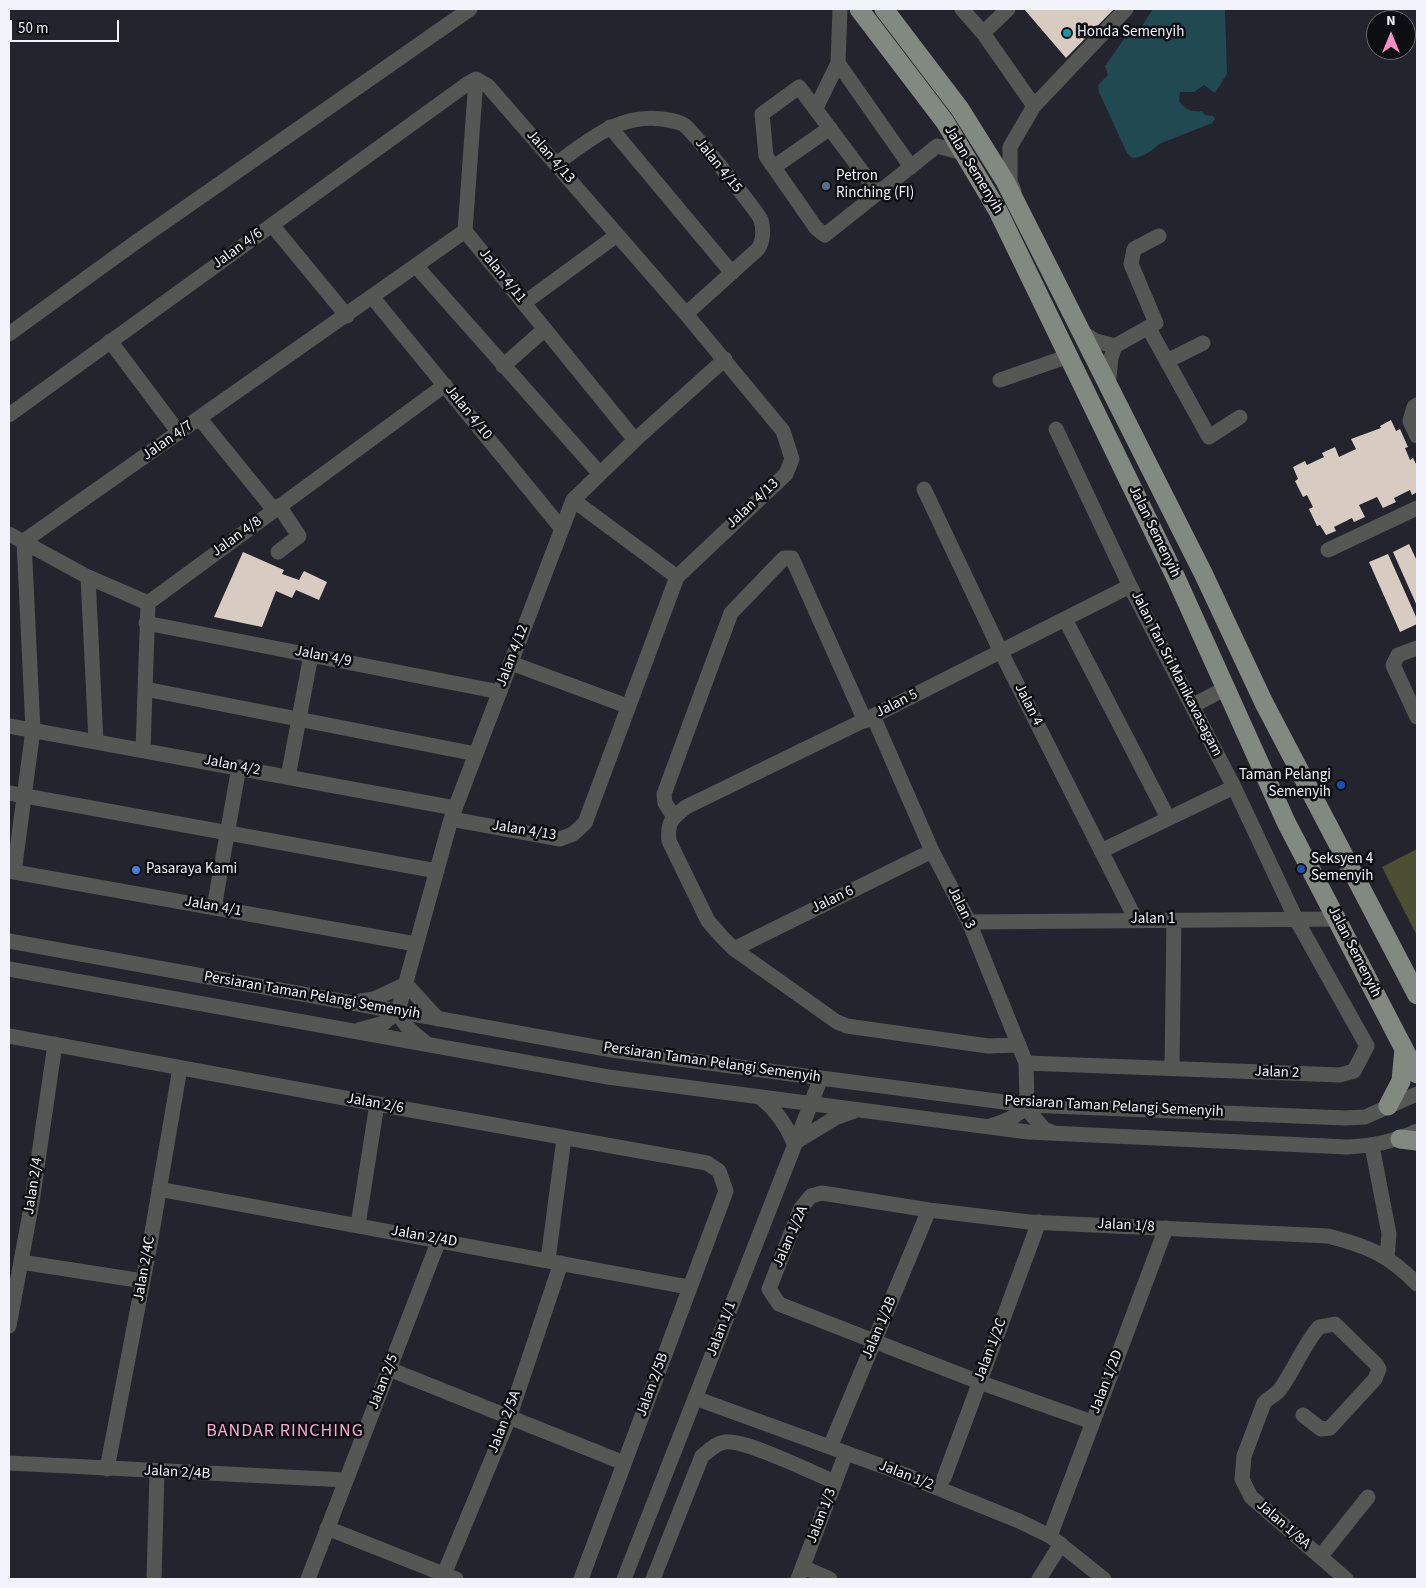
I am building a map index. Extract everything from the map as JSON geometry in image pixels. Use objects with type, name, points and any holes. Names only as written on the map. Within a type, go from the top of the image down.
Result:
[{"type":"main road","name":"Jalan Semenyih","points":[[859,9],[939,114],[998,211],[1176,578],[1286,822],[1417,1074]]},
{"type":"main road","name":"Jalan Semenyih","points":[[884,9],[960,109],[1005,181],[1203,573],[1264,703],[1417,995]]},
{"type":"main road","points":[[1388,1106],[1401,1081],[1404,1049]]},
{"type":"street","points":[[9,334],[136,242],[470,9]]},
{"type":"street","points":[[816,108],[838,63],[840,9]]},
{"type":"street","points":[[962,9],[982,33],[1034,106]]},
{"type":"street","points":[[982,33],[1008,9]]},
{"type":"street","points":[[1036,240],[1010,181],[1010,147],[1034,106],[1126,9]]},
{"type":"street","points":[[838,63],[911,167]]},
{"type":"street","points":[[466,231],[471,82]]},
{"type":"street","name":"Jalan 4/13","points":[[453,813],[560,839],[573,834],[585,823],[627,706],[677,577],[786,474],[792,459],[783,431],[686,314],[488,86],[471,82]]},
{"type":"street","name":"Jalan 4/6","points":[[9,415],[471,82]]},
{"type":"street","points":[[878,194],[816,108],[798,88],[762,114],[766,156],[816,228],[825,236],[878,194],[937,146],[963,153]]},
{"type":"street","name":"Jalan 4/15","points":[[556,164],[610,127],[632,119],[660,119],[683,124],[705,148],[761,220],[763,240],[758,249],[686,314]]},
{"type":"street","points":[[610,127],[732,273]]},
{"type":"street","points":[[774,167],[830,128]]},
{"type":"street","points":[[272,225],[348,316]]},
{"type":"street","name":"Jalan 4/7","points":[[24,541],[374,298],[466,231]]},
{"type":"street","name":"Jalan 4/11","points":[[466,231],[635,440]]},
{"type":"street","points":[[524,303],[617,235]]},
{"type":"street","points":[[1108,388],[1111,358],[1115,346],[1156,323],[1131,264],[1134,249],[1159,236]]},
{"type":"street","points":[[417,267],[600,474]]},
{"type":"street","name":"Jalan 4/10","points":[[374,298],[562,529]]},
{"type":"street","points":[[1148,327],[1209,437],[1240,417]]},
{"type":"street","points":[[503,366],[545,329]]},
{"type":"street","points":[[1081,332],[1096,341],[1115,346]]},
{"type":"street","points":[[110,342],[179,433]]},
{"type":"street","points":[[1167,361],[1203,343]]},
{"type":"street","points":[[1000,380],[1069,356]]},
{"type":"street","name":"Jalan 4/12","points":[[398,1011],[453,813],[573,500],[635,440],[724,359]]},
{"type":"street","name":"Jalan 4/8","points":[[148,603],[445,385]]},
{"type":"street","points":[[1417,405],[1414,407],[1410,421],[1417,436]]},
{"type":"street","points":[[200,419],[299,536],[278,552]]},
{"type":"street","name":"Jalan Tan Sri Manikavasagam","points":[[1056,429],[1130,586],[1234,787],[1296,919]]},
{"type":"street","name":"Jalan 4","points":[[924,490],[1001,652],[1136,920]]},
{"type":"street","points":[[573,500],[677,577]]},
{"type":"street","points":[[1328,550],[1417,508]]},
{"type":"street","points":[[9,534],[88,577],[148,603],[143,750]]},
{"type":"street","points":[[12,872],[33,730],[24,541]]},
{"type":"street","name":"Jalan 3","points":[[671,822],[664,794],[731,613],[778,562],[784,558],[792,558],[932,851],[970,922],[1026,1063],[1028,1106]]},
{"type":"street","points":[[88,577],[96,741]]},
{"type":"street","name":"Jalan 5","points":[[671,822],[686,806],[869,718],[1130,586]]},
{"type":"street","points":[[1065,619],[1168,818]]},
{"type":"street","name":"Jalan 4/9","points":[[146,623],[500,692]]},
{"type":"street","points":[[1417,648],[1398,655],[1393,665],[1417,717]]},
{"type":"street","points":[[288,777],[311,655]]},
{"type":"street","points":[[511,663],[627,706]]},
{"type":"street","points":[[1192,706],[1226,688]]},
{"type":"street","points":[[144,689],[476,754]]},
{"type":"street","name":"Jalan 4/2","points":[[9,726],[239,767],[453,813]]},
{"type":"street","points":[[214,908],[239,767]]},
{"type":"street","points":[[1101,851],[1234,787]]},
{"type":"street","points":[[9,793],[437,870]]},
{"type":"street","points":[[671,822],[669,841],[708,922],[734,950],[841,1024],[988,1046],[1019,1045]]},
{"type":"street","name":"Jalan 6","points":[[734,950],[932,851]]},
{"type":"street","name":"Jalan 4/1","points":[[12,872],[416,944]]},
{"type":"street","name":"Jalan 2","points":[[1026,1063],[1340,1075],[1354,1071],[1367,1046],[1296,919]]},
{"type":"street","name":"Jalan 1","points":[[970,922],[1338,919]]},
{"type":"street","points":[[1172,1068],[1174,920]]},
{"type":"street","name":"Persiaran Taman Pelangi Semenyih","points":[[9,941],[612,1050],[1028,1106],[1346,1118],[1365,1116],[1417,1094]]},
{"type":"street","name":"Persiaran Taman Pelangi Semenyih","points":[[9,969],[608,1077],[987,1127],[1056,1134],[1372,1146],[1409,1140],[1417,1130]]},
{"type":"street","points":[[351,1003],[374,1000],[406,984],[438,1018]]},
{"type":"street","points":[[352,1031],[384,1023],[398,1011],[401,1020],[410,1030],[429,1044]]},
{"type":"street","name":"Jalan 2/6","points":[[9,1036],[706,1163],[719,1171],[726,1191]]},
{"type":"street","name":"Jalan 2/4","points":[[9,1326],[56,1044]]},
{"type":"street","name":"Jalan 2/4C","points":[[107,1469],[143,1281],[180,1068]]},
{"type":"street","name":"Jalan 1/1","points":[[624,1579],[821,1078]]},
{"type":"street","points":[[760,1096],[775,1109],[787,1126],[794,1143],[835,1118],[859,1110]]},
{"type":"street","points":[[358,1225],[377,1104]]},
{"type":"street","points":[[987,1127],[1005,1122],[1028,1106],[1031,1114],[1044,1129],[1056,1134]]},
{"type":"street","name":"Jalan 2/5A","points":[[447,1578],[509,1418],[555,1262],[564,1138]]},
{"type":"street","points":[[1372,1146],[1389,1234],[1387,1258]]},
{"type":"street","name":"Jalan 2/4D","points":[[159,1189],[689,1287]]},
{"type":"street","name":"Jalan 2/5B","points":[[581,1579],[726,1191]]},
{"type":"street","name":"Jalan 1/8","points":[[822,1193],[929,1210],[1039,1222],[1328,1236],[1364,1245],[1397,1263],[1417,1284]]},
{"type":"street","name":"Jalan 1/2A","points":[[822,1193],[811,1196],[801,1208],[769,1289],[779,1304],[874,1342]]},
{"type":"street","name":"Jalan 1/2B","points":[[830,1447],[929,1210]]},
{"type":"street","name":"Jalan 1/2C","points":[[944,1478],[1039,1222]]},
{"type":"street","name":"Jalan 1/2D","points":[[1039,1579],[1055,1540],[1092,1422],[1166,1228]]},
{"type":"street","name":"Jalan 2/5","points":[[308,1579],[438,1240]]},
{"type":"street","points":[[21,1262],[143,1281]]},
{"type":"street","name":"Jalan 1/8A","points":[[1302,1415],[1322,1428],[1330,1428],[1375,1379],[1378,1369],[1376,1364],[1335,1324],[1318,1327],[1307,1341],[1280,1390],[1268,1397],[1264,1403],[1244,1456],[1242,1479],[1251,1497],[1346,1579]]},
{"type":"street","points":[[874,1342],[1092,1422]]},
{"type":"street","points":[[389,1369],[624,1463]]},
{"type":"street","name":"Jalan 1/2","points":[[695,1398],[846,1453],[1019,1521],[1055,1540],[1104,1579]]},
{"type":"street","points":[[652,1579],[702,1456],[714,1446],[726,1442],[743,1444],[835,1482]]},
{"type":"street","name":"Jalan 1/3","points":[[801,1573],[846,1453]]},
{"type":"street","name":"Jalan 2/4B","points":[[9,1463],[157,1472],[346,1480]]},
{"type":"street","points":[[154,1579],[157,1472]]},
{"type":"street","points":[[1320,1558],[1368,1497]]},
{"type":"street","points":[[327,1528],[447,1578]]},
{"type":"street","points":[[801,1573],[830,1579]]},
{"type":"green space","points":[[1417,849],[1417,936],[1382,867]]},
{"type":"water","points":[[1153,9],[1225,9],[1227,74],[1215,93],[1204,85],[1194,92],[1180,92],[1179,101],[1184,106],[1189,110],[1202,111],[1205,115],[1213,116],[1215,119],[1212,123],[1159,144],[1147,153],[1132,158],[1127,153],[1099,92],[1098,85],[1108,75],[1105,66],[1126,36],[1142,26]]},
{"type":"building","name":"Honda Semenyih","points":[[1024,9],[1114,9],[1066,58]]},
{"type":"building","points":[[1391,420],[1396,431],[1400,429],[1408,447],[1405,448],[1410,460],[1413,458],[1417,466],[1417,492],[1412,495],[1410,490],[1394,498],[1396,502],[1383,508],[1377,497],[1359,505],[1365,517],[1354,522],[1352,518],[1334,527],[1336,531],[1326,535],[1320,525],[1317,526],[1309,509],[1313,507],[1307,495],[1303,497],[1295,481],[1298,479],[1293,467],[1305,461],[1307,465],[1324,457],[1322,453],[1335,447],[1339,457],[1356,449],[1351,439],[1381,428],[1380,426]]},
{"type":"building","points":[[1409,544],[1417,561],[1417,606],[1393,552]]},
{"type":"building","points":[[243,552],[284,570],[282,574],[299,580],[304,571],[327,582],[319,600],[296,590],[292,598],[276,591],[262,627],[214,617]]},
{"type":"building","points":[[1388,554],[1417,619],[1417,624],[1400,632],[1369,562]]},
{"type":"place","name":"Honda Semenyih","points":[[1067,33]]},
{"type":"place","name":"Petron Rinching (FI)","points":[[826,186]]},
{"type":"place","name":"Taman Pelangi Semenyih","points":[[1341,785]]},
{"type":"place","name":"Seksyen 4 Semenyih","points":[[1301,869]]},
{"type":"place","name":"Pasaraya Kami","points":[[136,870]]},
{"type":"district","name":"BANDAR RINCHING","points":[[285,1432]]}]
